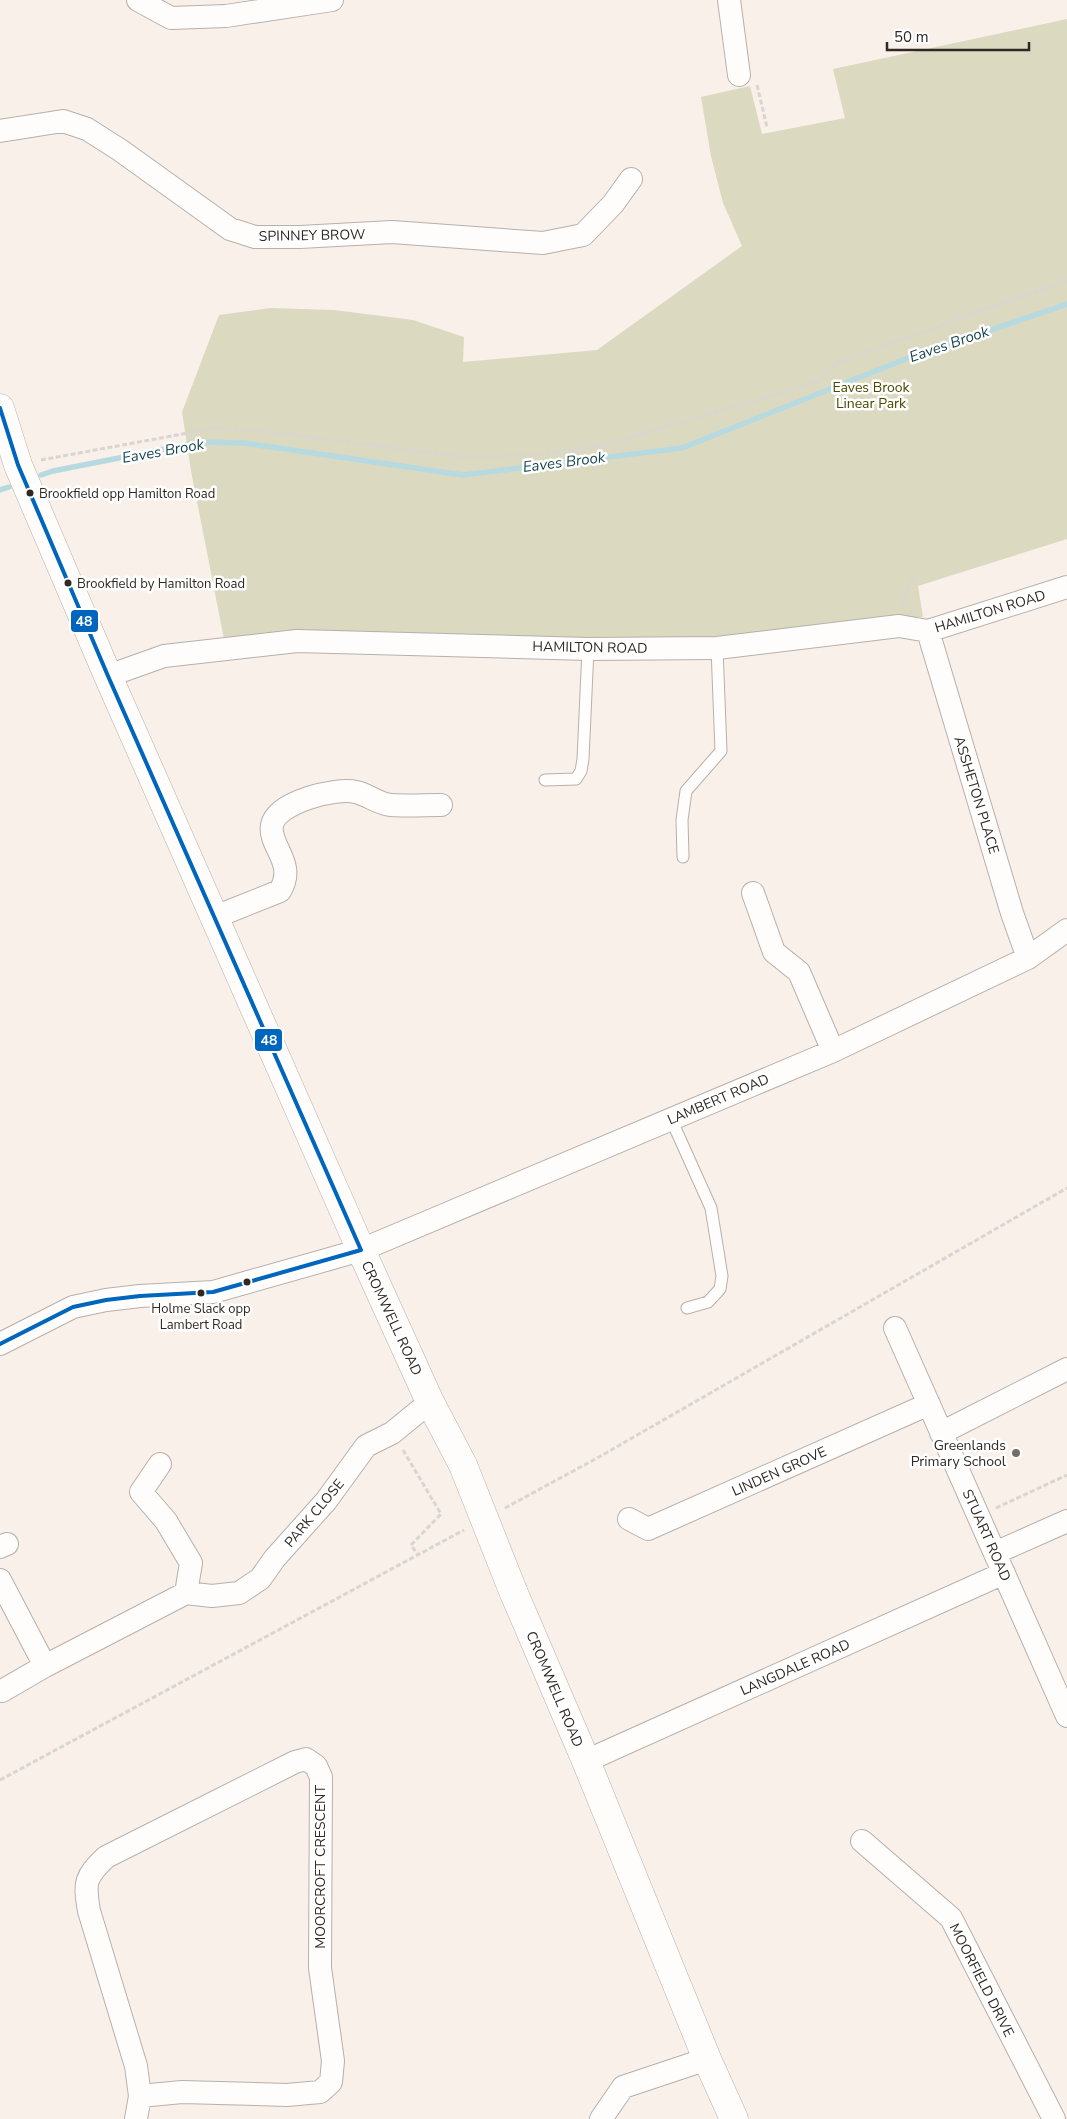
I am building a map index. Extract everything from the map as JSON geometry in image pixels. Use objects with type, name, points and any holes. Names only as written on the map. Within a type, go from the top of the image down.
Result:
[{"type":"street","points":[[138,0],[171,18],[226,16],[332,0]]},
{"type":"street","points":[[729,0],[739,75]]},
{"type":"street","name":"SPINNEY BROW","points":[[0,131],[62,122],[87,129],[120,150],[230,229],[255,237],[300,237],[392,232],[543,243],[583,235],[613,204],[631,179]]},
{"type":"street","name":"CROMWELL ROAD","points":[[0,408],[18,465],[108,676],[361,1250],[430,1402],[463,1465],[513,1591],[586,1761],[707,2060],[734,2119]]},
{"type":"street","name":"HAMILTON ROAD","points":[[108,676],[164,656],[297,641],[588,649],[717,648],[899,626],[928,631],[1067,587]]},
{"type":"street","name":"ASSHETON PLACE","points":[[928,631],[1009,904],[1028,958]]},
{"type":"street","points":[[215,917],[280,891],[284,884],[284,862],[272,825],[284,810],[298,803],[342,791],[355,792],[379,803],[441,805]]},
{"type":"street","points":[[753,893],[774,952],[799,972],[833,1051]]},
{"type":"street","name":"LAMBERT ROAD","points":[[0,1344],[73,1307],[106,1300],[140,1296],[213,1292],[361,1250],[833,1051],[1028,958],[1067,930]]},
{"type":"street","name":"STUART ROAD","points":[[895,1328],[1067,1716]]},
{"type":"street","points":[[942,1432],[1067,1369]]},
{"type":"street","name":"PARK CLOSE","points":[[186,1593],[212,1596],[239,1593],[260,1579],[275,1558],[326,1501],[366,1446],[392,1433],[430,1402]]},
{"type":"street","name":"LINDEN GROVE","points":[[629,1519],[648,1529],[929,1404]]},
{"type":"street","points":[[2,1691],[45,1666],[186,1593],[191,1563],[166,1521],[141,1492],[160,1464]]},
{"type":"street","name":"LANGDALE ROAD","points":[[586,1761],[999,1563],[1067,1521]]},
{"type":"street","points":[[0,1580],[45,1666]]},
{"type":"street","name":"MOORCROFT CRESCENT","points":[[306,1759],[316,1766],[321,1777],[320,1968],[334,2061],[331,2082],[320,2092],[287,2096],[182,2092],[140,2096],[136,2066],[88,1911],[86,1894],[89,1873],[106,1857],[295,1762],[306,1759]]},
{"type":"street","name":"MOORFIELD DRIVE","points":[[862,1841],[950,1918],[1054,2119]]},
{"type":"street","points":[[601,2119],[623,2087],[707,2060]]},
{"type":"street","points":[[136,2119],[140,2096]]},
{"type":"lane","points":[[682,857],[682,820],[686,791],[721,751],[717,648]]},
{"type":"lane","points":[[545,780],[576,779],[581,772],[584,760],[588,649]]},
{"type":"lane","points":[[671,1119],[711,1208],[722,1276],[720,1289],[708,1302],[687,1308]]},
{"type":"path","points":[[739,75],[758,86],[768,127]]},
{"type":"path","points":[[18,465],[215,428],[290,434],[476,458],[550,453],[601,446],[805,386],[818,381],[834,364],[1067,280]]},
{"type":"path","points":[[899,626],[899,610],[916,572]]},
{"type":"path","points":[[504,1508],[607,1452],[1067,1188]]},
{"type":"path","points":[[392,1433],[441,1514],[412,1545],[418,1555]]},
{"type":"path","points":[[978,1517],[1067,1474]]},
{"type":"path","points":[[0,1780],[469,1527]]},
{"type":"green space","name":"Eaves Brook Linear Park","points":[[1067,19],[1067,539],[918,586],[923,617],[588,649],[224,639],[191,471],[182,412],[219,315],[270,308],[334,310],[413,320],[464,337],[463,362],[597,350],[742,246],[723,203],[711,156],[701,97],[750,86],[762,134],[845,118],[833,69]]},
{"type":"waterway","name":"Eaves Brook","points":[[41,475],[200,442],[244,443],[463,475],[682,448],[903,360],[1067,304]]},
{"type":"waterway","name":"Eaves Brook","points":[[0,490],[9,487]]},
{"type":"transit line","name":"48","points":[[0,408],[18,465],[108,676],[361,1250]]},
{"type":"transit line","name":"48","points":[[0,1344],[73,1307],[106,1300],[140,1296],[213,1292],[361,1250]]},
{"type":"place","name":"Brookfield opp Hamilton Road","points":[[30,493]]},
{"type":"place","name":"Brookfield by Hamilton Road","points":[[68,583]]},
{"type":"place","name":"Holme Slack opp Lambert Road","points":[[201,1293]]},
{"type":"place","name":"Greenlands Primary School","points":[[1016,1453]]}]
